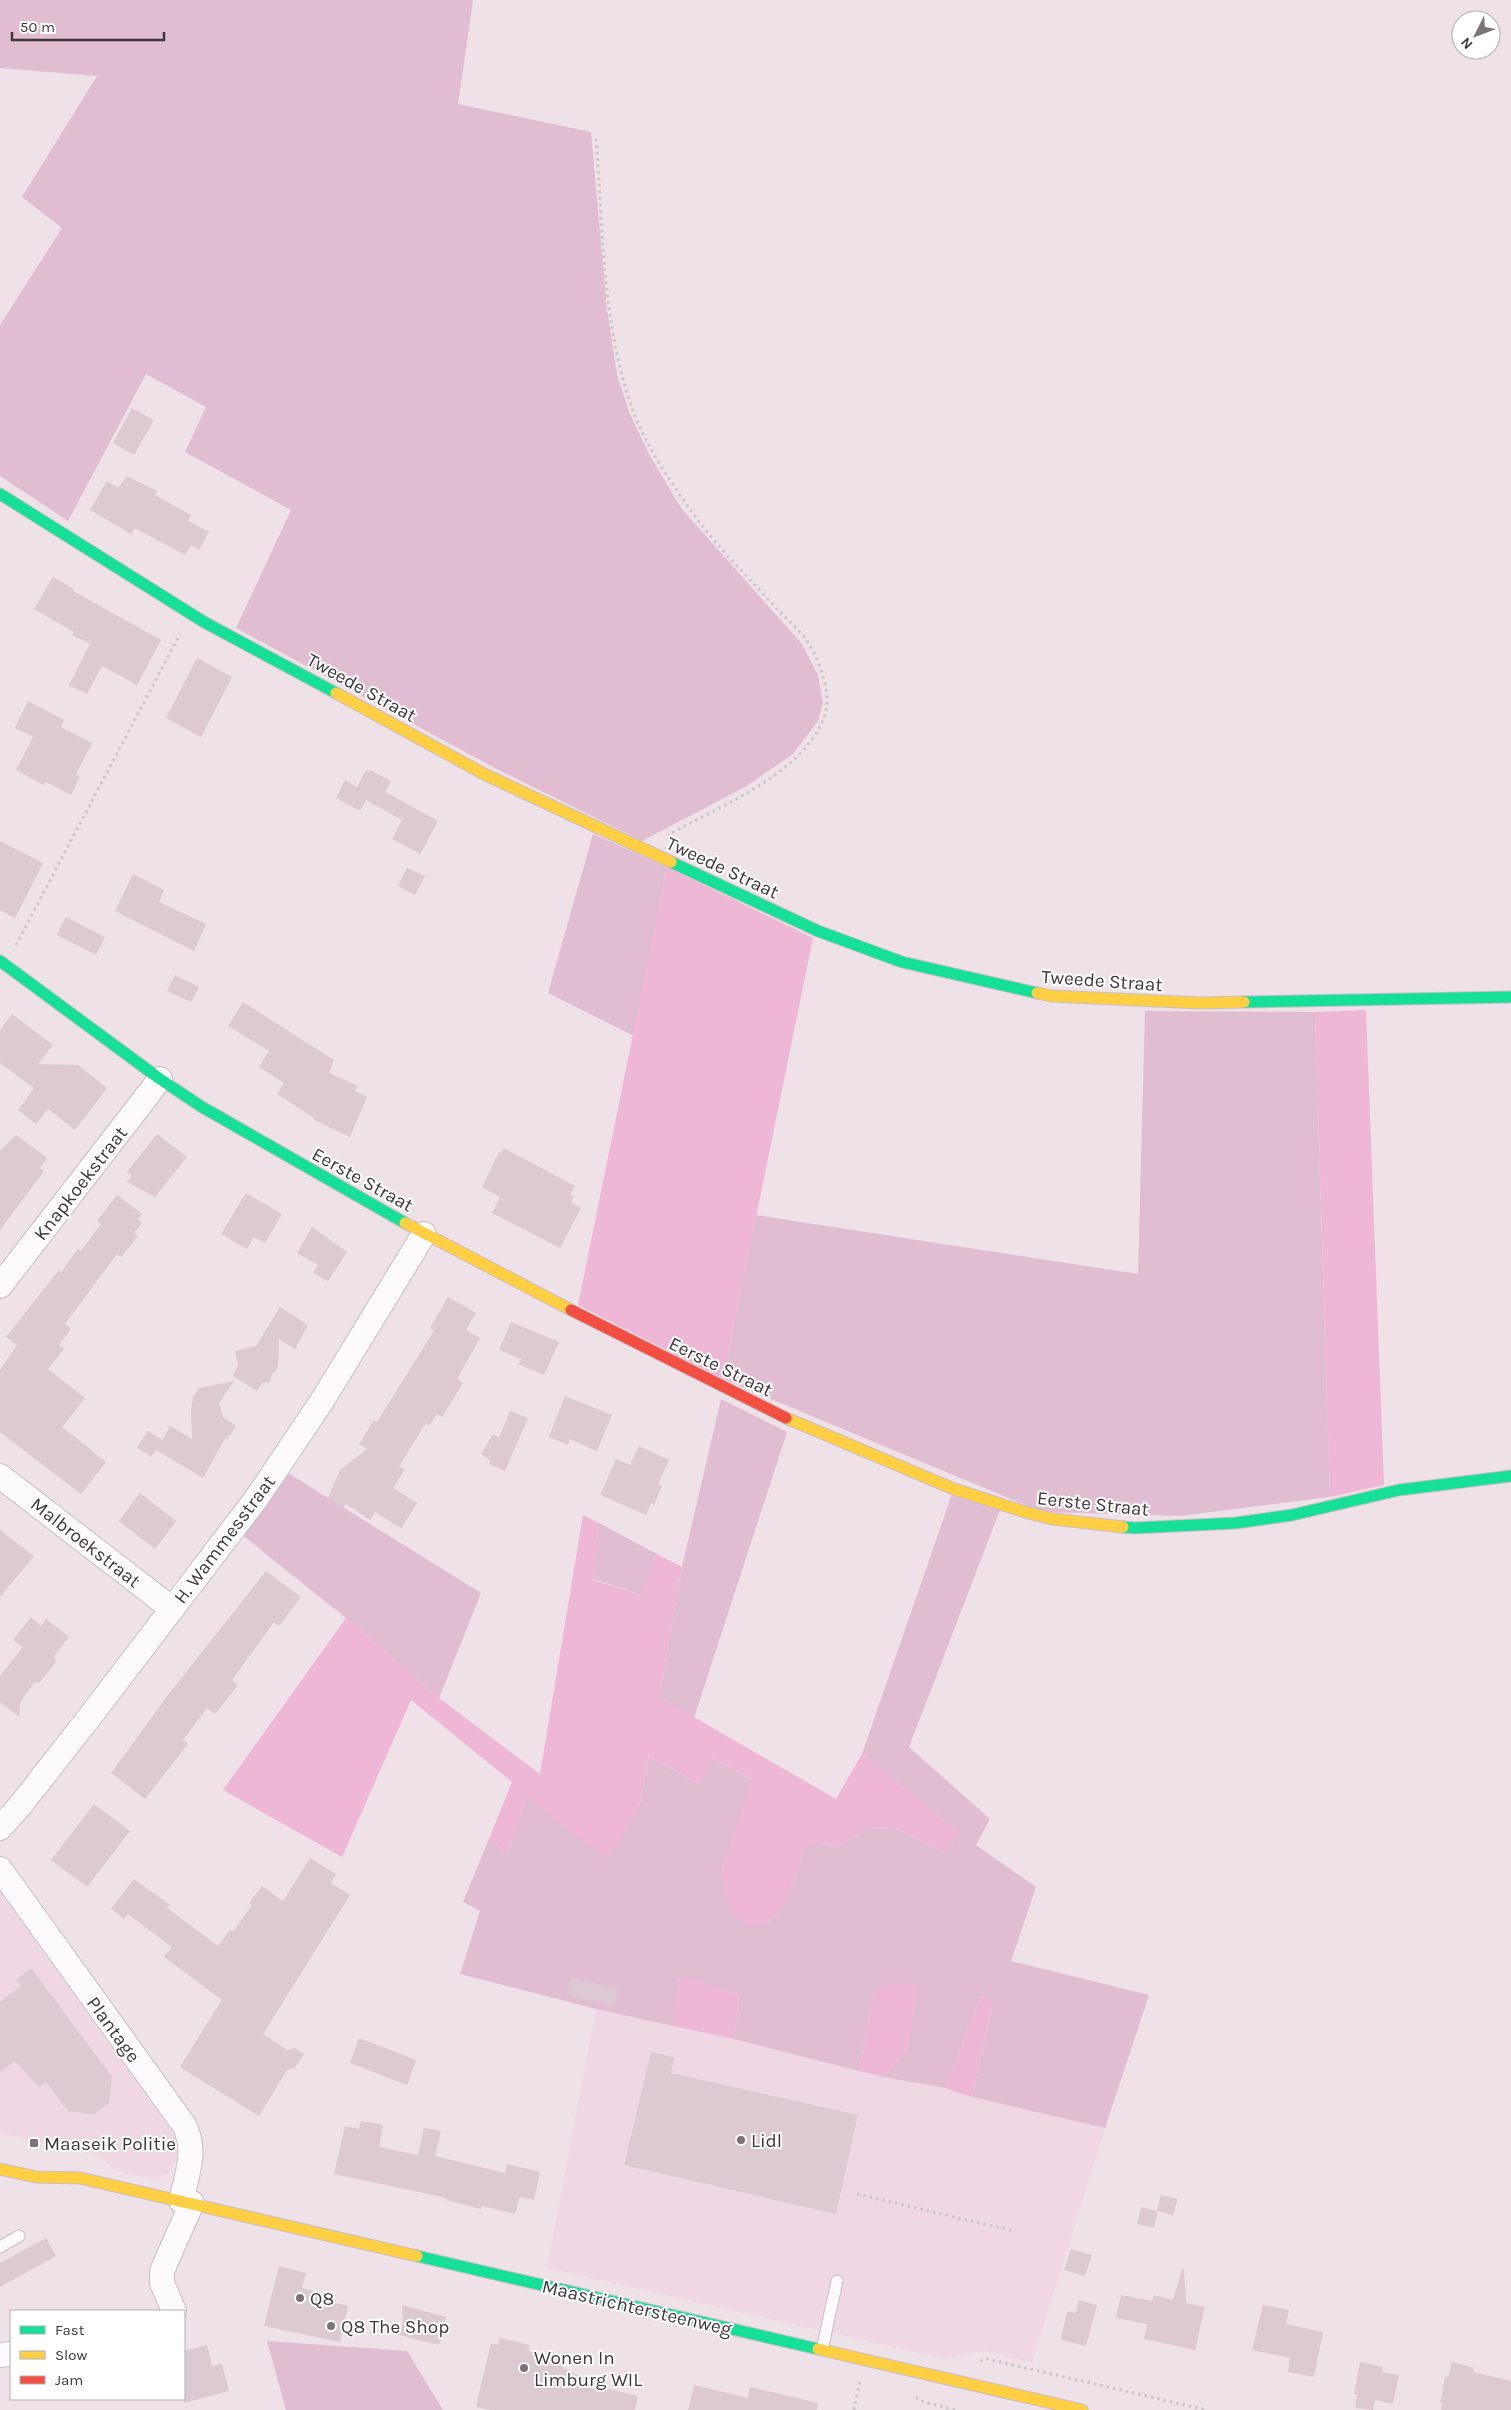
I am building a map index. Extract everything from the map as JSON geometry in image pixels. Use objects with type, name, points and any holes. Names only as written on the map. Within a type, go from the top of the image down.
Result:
[{"type":"street","name":"Tweede Straat","points":[[0,494],[191,614],[484,774],[818,931],[902,962],[1052,996],[1200,1003],[1445,1000],[1511,997]]},
{"type":"street","name":"Eerste Straat","points":[[3,963],[160,1079],[247,1135],[424,1234],[582,1316],[798,1424],[954,1489],[1040,1516],[1135,1528],[1236,1523],[1292,1515],[1399,1490],[1511,1476]]},
{"type":"street","name":"Knapkoekstraat","points":[[0,1286],[160,1079]]},
{"type":"street","name":"H. Wammesstraat","points":[[0,1828],[19,1807],[88,1719],[277,1470],[424,1234]]},
{"type":"street","name":"Malbroekstraat","points":[[0,1476],[171,1608]]},
{"type":"street","name":"Plantage","points":[[0,1869],[186,2130],[190,2143],[191,2161],[187,2202]]},
{"type":"street","name":"Maastrichtersteenweg","points":[[55,2166],[80,2178]]},
{"type":"street","name":"Maastrichtersteenweg","points":[[0,2169],[36,2177],[80,2178],[1082,2410]]},
{"type":"street","points":[[174,2310],[162,2283],[162,2271],[187,2202]]},
{"type":"lane","points":[[0,2247],[19,2236]]},
{"type":"lane","points":[[822,2350],[837,2281]]},
{"type":"path","points":[[596,139],[609,302],[620,363],[633,409],[654,452],[692,512],[808,642],[824,679],[827,704],[820,730],[804,751],[778,772],[748,791],[643,849]]},
{"type":"path","points":[[3,963],[191,614]]},
{"type":"path","points":[[857,2194],[1014,2232]]},
{"type":"path","points":[[854,2410],[865,2361]]},
{"type":"shaded area","points":[[0,0],[473,0],[458,104],[591,132],[607,310],[617,374],[629,412],[649,454],[681,508],[802,644],[818,675],[823,703],[818,721],[793,754],[745,787],[642,841],[493,767],[236,628],[291,510],[185,452],[206,407],[146,374],[68,521],[0,476],[0,325],[62,228],[22,197],[97,76],[0,68]]},
{"type":"shaded area","points":[[593,834],[667,867],[634,1036],[548,993]]},
{"type":"shaded area","points":[[667,867],[813,938],[723,1379],[578,1305]]},
{"type":"shaded area","points":[[1366,1010],[1384,1485],[1330,1497],[1315,1012]]},
{"type":"shaded area","points":[[1145,1011],[1315,1012],[1330,1497],[1180,1516],[1042,1512],[723,1379],[756,1215],[1138,1274]]},
{"type":"shaded area","points":[[721,1399],[787,1432],[694,1718],[659,1697],[682,1567]]},
{"type":"shaded area","points":[[288,1473],[481,1593],[439,1698],[346,1618],[241,1534]]},
{"type":"shaded area","points":[[952,1494],[1000,1510],[909,1747],[990,1819],[976,1845],[1036,1887],[1011,1961],[1149,1995],[1105,2128],[972,2097],[994,1999],[981,1997],[945,2088],[884,2077],[908,2046],[873,1995],[859,2071],[734,2039],[739,1995],[680,1977],[673,2026],[596,2009],[460,1974],[480,1911],[463,1902],[488,1841],[508,1852],[527,1797],[639,1808],[649,1756],[699,1784],[713,1758],[753,1780],[721,1874],[768,1923],[786,1903],[805,1847],[818,1842],[837,1847],[867,1829],[896,1828],[945,1852],[959,1832],[862,1754]]},
{"type":"shaded area","points":[[583,1515],[599,1523],[593,1580],[641,1595],[657,1554],[682,1567],[659,1697],[836,1799],[862,1754],[959,1832],[945,1852],[896,1828],[867,1829],[837,1847],[819,1842],[805,1848],[786,1903],[768,1923],[747,1925],[730,1911],[721,1874],[752,1779],[713,1758],[699,1784],[649,1756],[639,1808],[608,1859],[527,1798],[508,1852],[488,1841],[512,1782],[411,1700],[342,1857],[223,1790],[346,1618],[439,1698],[540,1774]]},
{"type":"shaded area","points":[[599,1523],[657,1554],[641,1595],[593,1579]]},
{"type":"shaded area","points":[[0,1893],[173,2133],[176,2131],[179,2137],[178,2157],[171,2170],[158,2180],[119,2172],[96,2155],[0,2133]]},
{"type":"shaded area","points":[[680,1976],[739,1995],[734,2039],[673,2026]]},
{"type":"shaded area","points":[[897,1983],[918,1986],[908,2046],[884,2077],[859,2071],[873,1995],[885,1984]]},
{"type":"shaded area","points":[[981,1997],[972,2097],[1105,2128],[1032,2363],[985,2351],[945,2359],[547,2268],[596,2009],[734,2039],[884,2077],[944,2088]]},
{"type":"shaded area","points":[[981,1997],[994,1999],[972,2097],[945,2088]]},
{"type":"shaded area","points":[[267,2341],[407,2351],[443,2410],[286,2410]]},
{"type":"building","points":[[132,408],[154,420],[134,455],[113,443]]},
{"type":"building","points":[[127,476],[157,491],[155,495],[191,515],[188,521],[209,532],[199,550],[191,545],[185,555],[135,528],[131,534],[90,510],[107,481],[118,488]]},
{"type":"building","points":[[53,577],[74,589],[73,591],[161,640],[137,685],[102,666],[87,694],[69,685],[90,644],[72,635],[74,632],[34,609]]},
{"type":"building","points":[[197,658],[232,677],[201,737],[166,718]]},
{"type":"building","points":[[28,701],[64,720],[61,727],[92,743],[76,774],[80,777],[71,795],[46,782],[44,785],[16,770],[33,737],[15,728]]},
{"type":"building","points":[[366,770],[369,772],[370,770],[391,781],[385,792],[438,821],[420,854],[392,839],[402,820],[366,800],[360,811],[336,798],[345,780],[357,787]]},
{"type":"building","points":[[0,841],[43,863],[15,918],[0,910]]},
{"type":"building","points":[[407,868],[425,876],[415,895],[398,886]]},
{"type":"building","points":[[133,874],[164,890],[159,902],[206,924],[194,951],[115,911]]},
{"type":"building","points":[[66,917],[105,937],[96,955],[57,935]]},
{"type":"building","points":[[175,975],[199,987],[191,1002],[167,991]]},
{"type":"building","points":[[243,1002],[334,1060],[329,1073],[358,1086],[355,1091],[367,1097],[350,1137],[314,1120],[314,1118],[277,1094],[284,1083],[259,1067],[269,1051],[228,1026]]},
{"type":"building","points":[[12,1014],[53,1045],[38,1064],[78,1065],[107,1088],[75,1130],[48,1109],[36,1124],[18,1110],[34,1088],[0,1063],[0,1030]]},
{"type":"building","points":[[157,1134],[187,1157],[155,1197],[127,1182],[132,1176],[127,1172]]},
{"type":"building","points":[[16,1135],[47,1158],[40,1168],[44,1171],[0,1230],[0,1151]]},
{"type":"building","points":[[504,1148],[575,1186],[570,1195],[574,1196],[571,1202],[581,1208],[560,1248],[492,1213],[500,1197],[482,1187],[499,1152],[501,1153]]},
{"type":"building","points":[[246,1193],[282,1214],[265,1243],[254,1237],[247,1249],[221,1234]]},
{"type":"building","points":[[117,1195],[142,1214],[138,1219],[142,1223],[134,1233],[138,1236],[121,1257],[117,1254],[65,1324],[71,1329],[59,1345],[64,1349],[48,1369],[85,1398],[62,1427],[106,1462],[81,1494],[0,1432],[0,1370],[17,1345],[6,1337],[59,1270],[61,1272],[78,1249],[81,1251],[101,1224],[97,1221]]},
{"type":"building","points":[[312,1227],[347,1252],[328,1281],[313,1273],[318,1265],[297,1253]]},
{"type":"building","points":[[448,1297],[476,1313],[466,1330],[480,1338],[457,1379],[463,1383],[442,1417],[437,1414],[429,1426],[426,1423],[399,1466],[405,1469],[393,1488],[417,1503],[401,1528],[375,1512],[370,1520],[346,1504],[343,1508],[328,1498],[340,1470],[367,1449],[359,1444],[374,1420],[377,1422],[434,1331],[430,1328]]},
{"type":"building","points":[[280,1307],[308,1325],[295,1349],[279,1339],[278,1368],[272,1374],[270,1382],[262,1383],[257,1391],[233,1376],[238,1365],[235,1351],[256,1346]]},
{"type":"building","points":[[511,1322],[559,1342],[544,1375],[518,1364],[521,1359],[499,1350]]},
{"type":"building","points":[[234,1381],[219,1403],[223,1417],[236,1426],[227,1439],[225,1438],[203,1478],[156,1450],[151,1457],[137,1447],[148,1431],[162,1440],[170,1426],[192,1439],[191,1409],[193,1397],[199,1388]]},
{"type":"building","points":[[565,1396],[612,1415],[597,1451],[570,1439],[568,1445],[549,1437]]},
{"type":"building","points":[[510,1411],[528,1418],[505,1471],[489,1464],[490,1460],[481,1454],[493,1434],[499,1438]]},
{"type":"building","points":[[639,1446],[669,1460],[658,1484],[662,1486],[654,1505],[651,1503],[646,1515],[600,1495],[616,1459],[630,1465]]},
{"type":"building","points":[[140,1493],[176,1521],[155,1549],[119,1521]]},
{"type":"building","points":[[0,1530],[34,1556],[0,1597]]},
{"type":"building","points":[[266,1571],[301,1597],[279,1626],[274,1622],[232,1680],[238,1685],[215,1714],[207,1708],[183,1740],[188,1744],[145,1799],[111,1773],[168,1695]]},
{"type":"building","points":[[31,1617],[41,1626],[46,1619],[69,1637],[54,1656],[56,1662],[40,1682],[34,1683],[20,1702],[19,1717],[0,1702],[0,1676],[23,1647],[13,1640]]},
{"type":"building","points":[[94,1804],[130,1831],[87,1887],[51,1860]]},
{"type":"building","points":[[310,1858],[336,1874],[331,1883],[350,1895],[263,2034],[287,2050],[295,2048],[304,2054],[295,2068],[287,2070],[259,2116],[180,2067],[222,2000],[164,1957],[172,1947],[128,1914],[124,1919],[111,1909],[134,1879],[170,1905],[167,1908],[218,1946],[230,1930],[233,1932],[252,1905],[249,1903],[262,1886],[283,1901]]},
{"type":"building","points":[[31,1968],[112,2077],[109,2103],[93,2115],[68,2111],[46,2082],[39,2087],[15,2061],[0,2072],[0,2002],[21,1986],[16,1980]]},
{"type":"building","points":[[571,1978],[618,1989],[614,2006],[567,1995]]},
{"type":"building","points":[[359,2038],[416,2060],[407,2085],[350,2063]]},
{"type":"building","name":"Lidl","points":[[651,2052],[674,2057],[671,2073],[858,2115],[836,2214],[624,2165]]},
{"type":"building","points":[[361,2121],[383,2125],[379,2147],[418,2155],[424,2128],[441,2131],[435,2156],[505,2173],[507,2164],[540,2172],[534,2200],[520,2197],[515,2214],[482,2206],[481,2209],[446,2200],[447,2198],[334,2174],[345,2126],[359,2129]]},
{"type":"building","points":[[1161,2195],[1178,2199],[1173,2215],[1158,2211],[1154,2228],[1137,2224],[1141,2207],[1157,2211]]},
{"type":"building","points":[[46,2238],[56,2256],[0,2287],[0,2263]]},
{"type":"building","points":[[1071,2249],[1092,2255],[1085,2276],[1064,2270]]},
{"type":"building","name":"Q8","points":[[279,2266],[306,2273],[302,2288],[329,2295],[328,2301],[348,2306],[340,2342],[264,2326]]},
{"type":"building","points":[[1182,2269],[1184,2269],[1186,2303],[1205,2307],[1195,2350],[1144,2339],[1147,2324],[1116,2318],[1121,2295],[1152,2301],[1154,2295],[1173,2300]]},
{"type":"building","points":[[1079,2300],[1097,2305],[1086,2346],[1061,2340],[1067,2311],[1076,2313]]},
{"type":"building","points":[[402,2305],[446,2317],[439,2345],[399,2335],[403,2322]]},
{"type":"building","points":[[1263,2305],[1289,2310],[1286,2324],[1323,2332],[1314,2377],[1288,2372],[1290,2358],[1252,2350]]},
{"type":"building","name":"Wonen In Limburg WIL","points":[[500,2338],[530,2345],[528,2351],[565,2360],[563,2368],[593,2382],[596,2386],[638,2396],[635,2410],[491,2410],[476,2407],[491,2343],[498,2345]]},
{"type":"building","points":[[207,2345],[212,2366],[222,2364],[229,2391],[184,2403],[185,2351]]},
{"type":"building","points":[[1360,2362],[1383,2367],[1382,2372],[1399,2375],[1393,2404],[1375,2400],[1373,2410],[1355,2408],[1357,2395],[1354,2394]]},
{"type":"building","points":[[1452,2362],[1474,2368],[1473,2372],[1511,2381],[1511,2410],[1441,2410],[1442,2403],[1440,2403],[1445,2377],[1448,2377]]},
{"type":"building","points":[[694,2385],[748,2398],[750,2387],[818,2403],[817,2410],[688,2410]]},
{"type":"traffic: fast","points":[[0,494],[204,622],[336,693]]},
{"type":"traffic: fast","points":[[671,862],[818,931],[902,962],[1037,993]]},
{"type":"traffic: fast","points":[[0,961],[160,1079],[202,1107],[405,1223]]},
{"type":"traffic: fast","points":[[1244,1002],[1511,997]]},
{"type":"traffic: fast","points":[[1123,1527],[1236,1523],[1292,1515],[1399,1490],[1511,1476]]},
{"type":"traffic: fast","points":[[417,2256],[818,2349]]},
{"type":"traffic: slow","points":[[336,693],[484,774],[671,862]]},
{"type":"traffic: slow","points":[[1037,993],[1052,996],[1200,1003],[1244,1002]]},
{"type":"traffic: slow","points":[[405,1223],[571,1310]]},
{"type":"traffic: slow","points":[[786,1418],[954,1489],[1025,1512],[1053,1519],[1123,1527]]},
{"type":"traffic: slow","points":[[0,2169],[36,2177],[80,2178],[417,2256]]},
{"type":"traffic: slow","points":[[818,2349],[1082,2410]]},
{"type":"traffic: jam","points":[[571,1310],[786,1418]]},
{"type":"place","name":"Lidl","points":[[741,2140]]},
{"type":"place","name":"Maaseik Politie","points":[[34,2143]]},
{"type":"place","name":"Q8","points":[[300,2298]]},
{"type":"place","name":"Q8 The Shop","points":[[331,2326]]},
{"type":"place","name":"Wonen In Limburg WIL","points":[[524,2368]]}]
